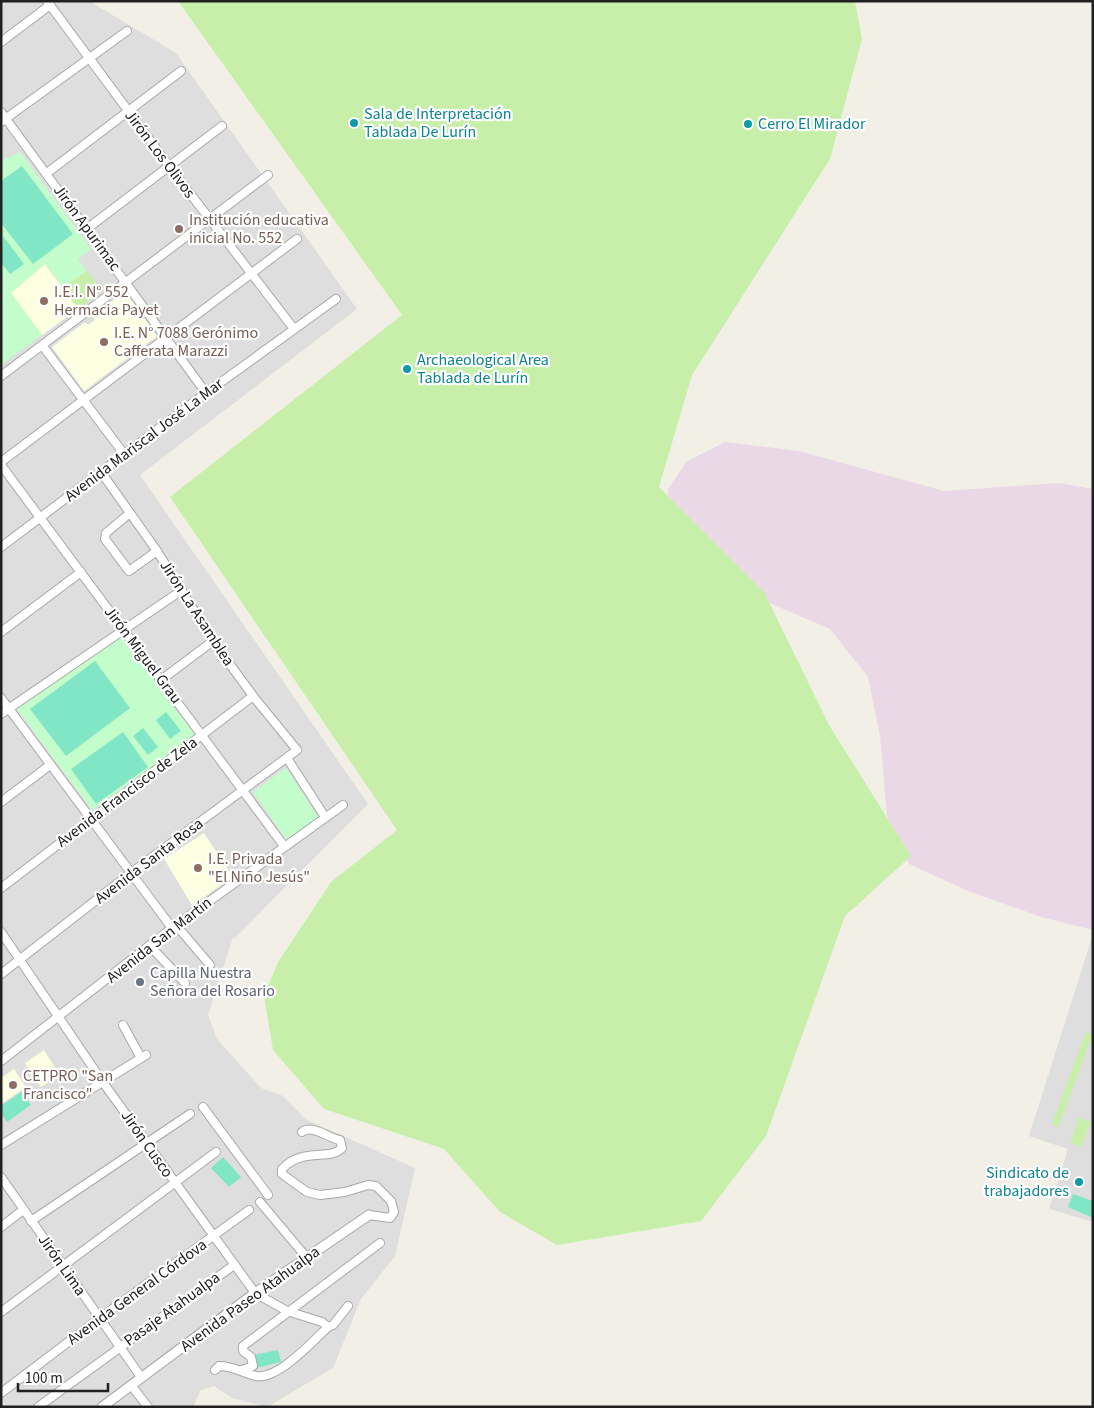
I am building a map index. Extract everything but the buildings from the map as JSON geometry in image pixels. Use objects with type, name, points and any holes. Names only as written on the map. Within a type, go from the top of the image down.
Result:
[{"type":"street","points":[[1,42],[49,3]]},
{"type":"street","name":"Jirón Los Olivos","points":[[49,3],[250,274],[294,329]]},
{"type":"street","points":[[4,121],[127,31]]},
{"type":"street","points":[[47,173],[181,71]]},
{"type":"street","name":"Jirón Apurimac","points":[[1,112],[4,121],[47,173],[88,228],[206,393]]},
{"type":"street","points":[[88,228],[222,126]]},
{"type":"street","points":[[1,376],[268,175]]},
{"type":"street","points":[[1,463],[165,336],[297,239]]},
{"type":"street","name":"Avenida Mariscal José La Mar","points":[[1,547],[206,393],[336,299]]},
{"type":"street","points":[[42,345],[124,454]]},
{"type":"street","name":"Jirón Miguel Grau","points":[[1,463],[284,846]]},
{"type":"street","name":"Jirón La Asamblea","points":[[101,472],[157,551],[214,641],[253,696],[297,750]]},
{"type":"street","points":[[130,513],[106,533],[105,539],[129,571],[157,551]]},
{"type":"street","points":[[1,632],[81,572]]},
{"type":"street","points":[[1,714],[182,590]]},
{"type":"street","points":[[161,680],[214,641]]},
{"type":"street","name":"Avenida Francisco de Zela","points":[[1,888],[203,736],[253,696]]},
{"type":"street","points":[[1,698],[131,873],[174,927],[210,966]]},
{"type":"street","name":"Avenida Santa Rosa","points":[[1,974],[131,873],[297,750]]},
{"type":"street","points":[[287,758],[325,817]]},
{"type":"street","points":[[1,802],[50,764]]},
{"type":"street","name":"Avenida San Martín","points":[[1,1061],[174,927],[343,805]]},
{"type":"street","name":"Jirón Cusco","points":[[1,932],[60,1016],[102,1081],[255,1293],[287,1311],[325,1324]]},
{"type":"street","points":[[150,946],[185,982]]},
{"type":"street","points":[[1,1145],[102,1081],[144,1057],[123,1025]]},
{"type":"street","points":[[203,1107],[268,1195]]},
{"type":"street","points":[[31,1221],[190,1114]]},
{"type":"street","points":[[302,1132],[306,1129],[313,1129],[333,1139],[340,1140],[342,1148],[334,1153],[303,1155],[293,1159],[282,1169],[282,1174],[307,1192],[320,1196],[345,1192],[368,1185],[376,1186],[391,1201],[394,1212],[390,1218],[369,1215]]},
{"type":"street","points":[[1,1312],[216,1152]]},
{"type":"street","name":"Jirón Lima","points":[[1,1177],[141,1377]]},
{"type":"street","points":[[260,1202],[307,1258]]},
{"type":"street","points":[[1,1227],[23,1210]]},
{"type":"street","name":"Avenida General Córdova","points":[[1,1393],[100,1318],[249,1210]]},
{"type":"street","name":"Avenida Paseo Atahualpa","points":[[102,1407],[255,1293],[369,1215]]},
{"type":"street","points":[[242,1370],[253,1366],[252,1357],[244,1351],[243,1346],[287,1311],[380,1243]]},
{"type":"street","name":"Pasaje Atahualpa","points":[[38,1407],[234,1265]]},
{"type":"street","points":[[215,1370],[219,1366],[232,1366],[257,1376],[284,1366],[298,1356],[325,1324],[333,1325],[348,1306]]},
{"type":"street","points":[[132,1385],[148,1407]]},
{"type":"street","name":"Avenida Paseo Atahualpa","points":[[112,1407],[132,1385]]},
{"type":"shaded area","points":[[1,1],[89,1],[176,53],[357,309],[140,475],[368,804],[234,939],[233,937],[208,1015],[217,1039],[261,1088],[283,1096],[305,1119],[415,1168],[395,1256],[361,1299],[333,1368],[267,1407],[232,1398],[214,1386],[201,1390],[193,1407],[1,1407]]},
{"type":"shaded area","name":"I.E.I. N° 552 Hermacia Payet","points":[[45,264],[78,309],[42,335],[10,293]]},
{"type":"shaded area","name":"I.E. N° 7088 Gerónimo Cafferata Marazzi","points":[[125,291],[157,336],[84,391],[52,347],[85,322],[88,325],[95,320],[93,316]]},
{"type":"shaded area","points":[[725,442],[799,451],[944,491],[1059,483],[1093,489],[1093,930],[1041,917],[968,891],[909,864],[887,816],[880,736],[868,677],[830,629],[772,604],[722,572],[667,520],[668,489],[687,461]]},
{"type":"shaded area","name":"I.E. Privada \"El Niño Jesús\"","points":[[204,833],[233,877],[192,905],[164,859]]},
{"type":"shaded area","points":[[1093,934],[1093,1222],[1049,1209],[1068,1149],[1029,1136]]},
{"type":"shaded area","points":[[44,1050],[60,1075],[41,1087],[25,1063]]},
{"type":"shaded area","name":"CETPRO \"San Francisco\"","points":[[14,1069],[26,1087],[1,1104],[1,1078]]},
{"type":"green space","points":[[178,1],[855,1],[862,39],[830,159],[692,375],[659,487],[764,592],[829,725],[911,856],[845,916],[766,1136],[701,1221],[557,1245],[500,1212],[444,1149],[324,1109],[273,1050],[264,996],[278,962],[331,882],[397,830],[170,497],[402,315]]},
{"type":"green space","points":[[20,152],[91,249],[78,259],[87,271],[63,288],[45,264],[11,293],[42,335],[1,365],[1,161]]},
{"type":"green space","points":[[22,166],[73,234],[33,264],[1,223],[1,181]]},
{"type":"green space","points":[[3,236],[24,264],[10,274],[1,263]]},
{"type":"green space","points":[[87,271],[102,290],[78,309],[63,288]]},
{"type":"green space","points":[[120,635],[195,735],[92,810],[17,709]]},
{"type":"green space","points":[[95,661],[130,708],[66,756],[30,709]]},
{"type":"green space","points":[[166,712],[181,731],[170,739],[156,720]]},
{"type":"green space","points":[[143,728],[158,747],[148,755],[133,736]]},
{"type":"green space","points":[[123,732],[148,767],[96,804],[71,769]]},
{"type":"green space","points":[[286,768],[318,817],[287,841],[253,792]]},
{"type":"green space","points":[[1086,1031],[1092,1036],[1058,1128],[1052,1124]]},
{"type":"green space","points":[[21,1092],[31,1105],[7,1122],[1,1113],[1,1106]]},
{"type":"green space","points":[[1079,1117],[1091,1122],[1081,1147],[1070,1143]]},
{"type":"green space","points":[[223,1157],[241,1177],[229,1187],[211,1168]]},
{"type":"green space","points":[[1073,1194],[1093,1201],[1093,1218],[1068,1207]]},
{"type":"green space","points":[[278,1350],[281,1362],[256,1368],[253,1355]]},
{"type":"place","name":"Sala de Interpretación Tablada De Lurín","points":[[354,123]]},
{"type":"place","name":"Cerro El Mirador","points":[[748,124]]},
{"type":"place","name":"Institución educativa inicial No. 552","points":[[179,229]]},
{"type":"place","name":"I.E.I. N° 552 Hermacia Payet","points":[[44,301]]},
{"type":"place","name":"I.E. N° 7088 Gerónimo Cafferata Marazzi","points":[[104,342]]},
{"type":"place","name":"Archaeological Area Tablada de Lurín","points":[[407,369]]},
{"type":"place","name":"I.E. Privada \"El Niño Jesús\"","points":[[198,868]]},
{"type":"place","name":"Capilla Nuestra Señora del Rosario","points":[[140,982]]},
{"type":"place","name":"CETPRO \"San Francisco\"","points":[[13,1085]]},
{"type":"place","name":"Sindicato de trabajadores","points":[[1079,1182]]}]
